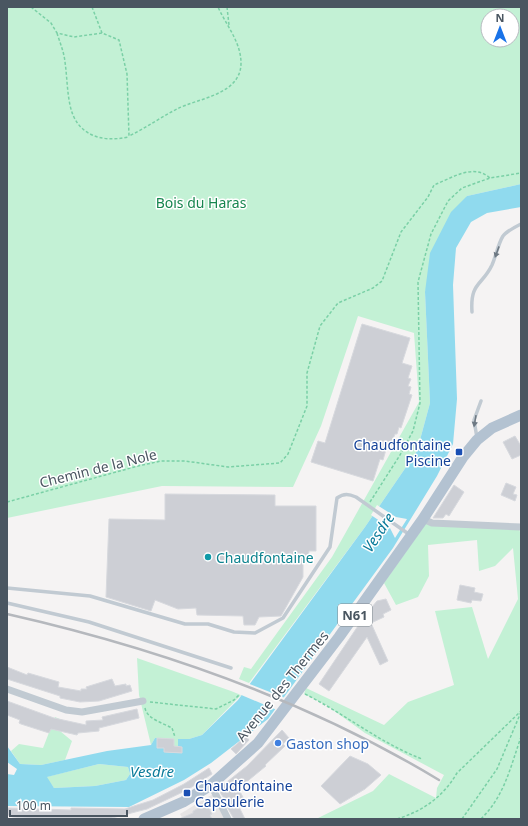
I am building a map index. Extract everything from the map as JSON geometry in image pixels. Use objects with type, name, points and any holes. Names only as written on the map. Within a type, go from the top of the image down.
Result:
[{"type":"main road","name":"Avenue des Thermes","points":[[144,819],[183,802],[211,785],[258,743],[339,637],[423,519],[463,457],[477,440],[492,428],[521,415]]},
{"type":"street","points":[[423,519],[432,523],[521,527]]},
{"type":"street","points":[[7,689],[66,710],[82,712],[143,702]]},
{"type":"street","points":[[211,785],[228,819]]},
{"type":"lane","points":[[472,312],[473,292],[477,284],[490,268],[502,237],[521,224]]},
{"type":"lane","points":[[477,440],[474,420],[481,401]]},
{"type":"lane","points":[[7,588],[90,596],[185,624],[208,624],[234,632],[255,632],[283,618],[330,547],[336,498],[347,494],[368,506],[411,536]]},
{"type":"lane","points":[[7,603],[89,622],[231,668]]},
{"type":"path","points":[[31,7],[47,19],[57,33],[65,60],[70,105],[78,125],[84,130],[104,140],[116,140],[129,136],[177,108],[215,95],[230,86],[239,73],[241,63],[230,27],[227,7]]},
{"type":"path","points":[[92,7],[102,33]]},
{"type":"path","points":[[218,7],[230,27]]},
{"type":"path","points":[[57,33],[74,37],[102,33],[119,40],[127,74],[129,136]]},
{"type":"path","name":"Chemin de la Nole","points":[[7,502],[161,461],[185,461],[228,467],[280,463],[288,454],[307,406],[307,373],[318,331],[327,315],[338,303],[373,288],[382,281],[401,232],[428,197],[434,185],[472,170],[484,172],[490,178]]},
{"type":"path","points":[[368,506],[400,455],[413,431],[420,403],[418,282],[431,234],[448,201],[462,188],[490,178],[521,173]]},
{"type":"path","points":[[298,691],[326,705],[390,745],[422,759]]},
{"type":"path","points":[[175,737],[172,728],[152,718],[146,712],[143,702],[216,709],[234,700],[238,695]]},
{"type":"path","points":[[397,819],[434,802],[451,783],[457,773],[521,711]]},
{"type":"path","points":[[462,819],[497,769],[521,711]]},
{"type":"path","points":[[481,819],[498,799],[503,789],[521,737]]},
{"type":"shaded area","points":[[213,794],[225,819],[183,819],[180,814]]},
{"type":"green space","name":"Bois du Haras","points":[[7,7],[521,7],[521,184],[467,196],[425,292],[430,403],[417,451],[365,527],[249,683],[239,679],[244,667],[251,669],[332,557],[419,402],[414,333],[358,316],[321,426],[293,487],[162,486],[7,518]]},
{"type":"green space","points":[[427,522],[519,527],[521,538],[521,819],[316,819],[373,791],[389,774],[436,798],[437,788],[444,775],[365,733],[326,705],[304,694],[306,688],[384,725],[408,702],[454,685],[435,611],[472,607],[488,659],[518,599],[513,548],[495,566],[479,571],[477,540],[428,545],[429,576],[418,597],[396,605],[384,583]]},
{"type":"green space","points":[[137,658],[241,695],[202,735],[189,739],[178,739],[178,747],[174,746],[174,739],[155,738],[151,745],[139,695]]},
{"type":"green space","points":[[55,717],[62,720],[60,731],[72,741],[65,760],[41,765],[20,764],[11,751],[19,744],[43,748]]},
{"type":"green space","points":[[99,764],[128,767],[130,774],[126,780],[95,786],[54,788],[46,777]]},
{"type":"water","name":"Vesdre","points":[[521,184],[521,207],[487,213],[471,222],[456,248],[453,285],[457,399],[453,444],[437,476],[393,548],[268,719],[211,763],[184,780],[129,807],[7,806],[7,774],[14,775],[17,769],[7,762],[7,746],[20,764],[41,765],[107,751],[151,745],[155,738],[157,738],[164,748],[164,752],[182,753],[182,747],[178,747],[178,739],[189,739],[202,735],[238,700],[365,527],[417,451],[430,403],[425,292],[430,253],[451,212],[467,196]],"holes":[[[99,764],[128,767],[130,774],[126,780],[95,786],[54,788],[47,777]]]},
{"type":"pier","points":[[377,505],[396,517],[407,519],[395,538],[390,528],[371,515]]},
{"type":"pier","points":[[247,683],[285,698],[277,710],[239,694]]},
{"type":"building","points":[[362,324],[410,338],[402,363],[412,366],[408,378],[411,379],[408,386],[411,387],[409,394],[412,395],[401,428],[399,427],[390,447],[387,446],[383,460],[380,459],[373,481],[311,462],[318,441],[325,443]]},
{"type":"building","points":[[515,436],[521,446],[521,455],[512,459],[503,442]]},
{"type":"building","points":[[506,483],[516,487],[513,494],[517,495],[515,501],[501,495]]},
{"type":"building","points":[[454,485],[464,492],[449,516],[446,514],[443,518],[433,518]]},
{"type":"building","name":"Chaudfontaine","points":[[165,494],[275,495],[275,506],[316,506],[316,551],[309,551],[308,562],[303,564],[303,577],[281,616],[259,617],[255,625],[244,625],[243,616],[197,615],[196,608],[178,609],[155,600],[151,611],[106,597],[109,519],[165,520]]},
{"type":"building","points":[[460,585],[475,588],[474,592],[483,594],[481,601],[472,600],[471,603],[457,600]]},
{"type":"building","points":[[386,599],[391,610],[383,614],[384,617],[371,623],[388,661],[380,665],[367,637],[329,691],[319,684],[366,614],[377,601]]},
{"type":"building","points":[[7,667],[27,675],[28,673],[59,682],[58,687],[81,691],[81,689],[87,689],[86,687],[112,679],[115,686],[126,684],[126,686],[130,685],[132,691],[99,701],[80,702],[60,698],[60,696],[7,679]]},
{"type":"building","points":[[7,701],[54,718],[86,725],[86,721],[103,720],[102,717],[137,709],[139,718],[99,728],[99,731],[78,733],[77,735],[51,729],[49,733],[21,724],[19,723],[20,720],[7,715]]},
{"type":"building","points":[[282,730],[289,738],[283,744],[285,746],[265,765],[266,766],[244,784],[237,786],[245,801],[238,805],[245,819],[234,819],[227,807],[229,806],[218,789],[247,766]]},
{"type":"building","points":[[246,736],[249,740],[236,754],[231,749]]},
{"type":"building","points":[[157,738],[174,739],[174,746],[182,747],[182,753],[164,752],[164,748],[157,748]]},
{"type":"building","points":[[350,756],[368,764],[381,775],[365,789],[340,804],[321,786]]},
{"type":"building","points":[[209,768],[212,774],[187,790],[147,809],[108,819],[37,819],[7,815],[7,808],[71,810],[71,808],[125,809],[153,800],[184,784]]},
{"type":"building","points":[[207,804],[212,814],[210,815],[212,819],[179,819],[193,813],[193,811]]},
{"type":"railway","points":[[7,614],[119,643],[175,660],[230,680],[284,701],[337,725],[389,751],[439,780]]},
{"type":"place","name":"Chaudfontaine Piscine","points":[[459,452]]},
{"type":"place","name":"Chaudfontaine","points":[[208,557]]},
{"type":"place","name":"Gaston shop","points":[[278,743]]},
{"type":"place","name":"Chaudfontaine Capsulerie","points":[[187,793]]}]
